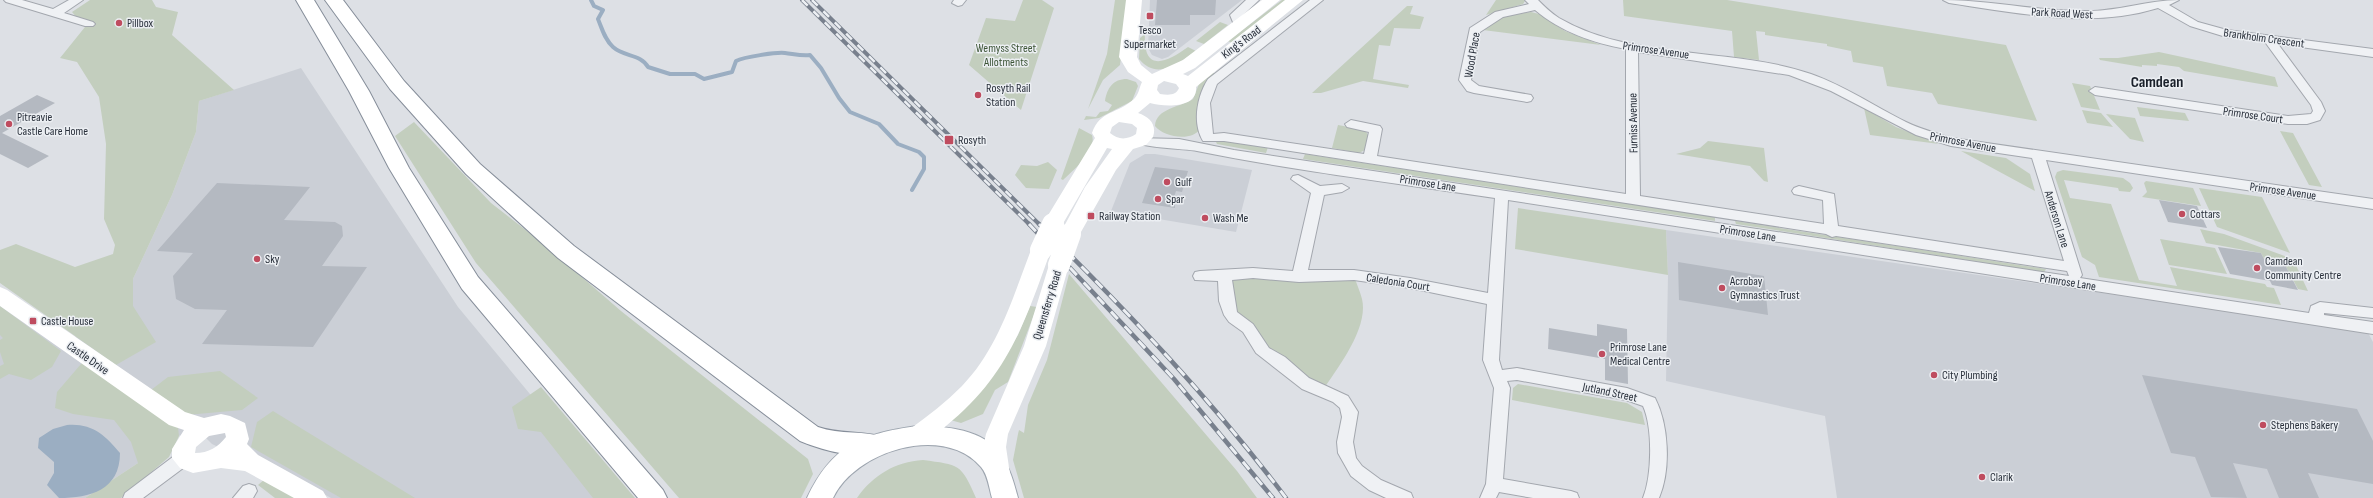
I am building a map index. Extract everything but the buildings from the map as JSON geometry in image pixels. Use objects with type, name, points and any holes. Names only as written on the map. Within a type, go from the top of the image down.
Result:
[{"type":"main road","points":[[305,0],[359,91],[399,168],[470,283],[654,498]]},
{"type":"main road","points":[[334,0],[397,85],[473,169],[566,252],[809,434],[827,441],[878,444],[918,436],[945,436],[961,440],[978,449],[990,458],[1002,487]]},
{"type":"main road","points":[[1134,0],[1128,57],[1134,68],[1155,82],[1181,79],[1187,85]]},
{"type":"main road","name":"King's Road","points":[[1155,82],[1189,64],[1272,0]]},
{"type":"main road","name":"King's Road","points":[[1166,101],[1182,97],[1187,91],[1187,85],[1295,0]]},
{"type":"main road","points":[[1155,82],[1154,98],[1166,101]]},
{"type":"main road","points":[[1121,116],[1136,118],[1139,135],[1113,144],[1101,134],[1104,124],[1108,120],[1121,116],[1138,105],[1155,82]]},
{"type":"main road","name":"Queensferry Road","points":[[1002,487],[994,447],[997,434],[1034,346],[1070,234],[1092,189],[1107,166],[1139,135],[1153,111],[1166,101]]},
{"type":"main road","name":"Queensferry Road","points":[[918,436],[966,396],[988,369],[1007,339],[1041,250],[1054,222],[1104,138]]},
{"type":"main road","name":"Castle Drive","points":[[0,295],[177,419],[193,447]]},
{"type":"main road","points":[[223,423],[234,426],[238,434],[226,451],[200,463],[193,447],[223,423]]},
{"type":"main road","points":[[820,498],[836,471],[845,462],[878,444]]},
{"type":"main road","points":[[226,451],[250,462],[315,498]]},
{"type":"street","points":[[10,0],[89,24]]},
{"type":"street","points":[[55,13],[77,0]]},
{"type":"street","points":[[1239,25],[1236,15],[1253,0]]},
{"type":"street","points":[[1205,143],[1203,102],[1212,82],[1317,0]]},
{"type":"street","name":"Park Road West","points":[[1949,0],[2045,14],[2080,16],[2135,11],[2161,5],[2173,0]]},
{"type":"street","name":"Primrose Avenue","points":[[1533,3],[1552,18],[1572,29],[1597,39],[1632,47],[1724,59],[1791,72],[1834,87],[1903,126],[1924,135],[1951,142],[2373,204]]},
{"type":"street","name":"Wood Place","points":[[1527,98],[1471,88],[1465,80],[1474,30],[1499,14],[1533,3]]},
{"type":"street","name":"Brankholm Crescent","points":[[2161,5],[2183,18],[2210,29],[2269,39],[2373,53]]},
{"type":"street","name":"Primrose Court","points":[[2095,91],[2288,120],[2306,120],[2316,117],[2319,111],[2317,105],[2269,39]]},
{"type":"street","name":"Furniss Avenue","points":[[1632,47],[1633,199]]},
{"type":"street","points":[[1351,124],[1376,129],[1370,159]]},
{"type":"street","name":"Primrose Lane","points":[[1139,135],[1179,143],[1205,143],[1224,137],[1633,199],[1832,232],[2072,267]]},
{"type":"street","name":"Primrose Lane","points":[[1205,143],[1234,154],[2373,328]]},
{"type":"street","name":"Anderson Lane","points":[[2038,155],[2078,283]]},
{"type":"street","points":[[1298,180],[1318,191],[1342,188]]},
{"type":"street","points":[[1299,277],[1318,191]]},
{"type":"street","points":[[1799,191],[1829,197],[1832,232]]},
{"type":"street","points":[[1502,194],[1491,360],[1502,388],[1491,491],[1571,498]]},
{"type":"street","points":[[1724,214],[1725,229]]},
{"type":"street","name":"Caledonia Court","points":[[1200,276],[1225,276],[1253,273],[1299,277],[1354,275],[1410,283],[1495,300]]},
{"type":"street","points":[[1225,276],[1227,306],[1232,316],[1256,337],[1259,346],[1268,355],[1282,363],[1304,382],[1338,397],[1346,403],[1350,409],[1350,416],[1345,442],[1346,452],[1351,463],[1375,485],[1405,498]]},
{"type":"street","points":[[2318,319],[2316,310],[2320,307],[2373,313]]},
{"type":"street","name":"Jutland Street","points":[[1497,376],[1517,374],[1627,394],[1649,402],[1655,414],[1656,454],[1656,485],[1651,498]]},
{"type":"street","points":[[131,498],[160,477],[193,447]]},
{"type":"shaded area","points":[[1150,0],[1242,0],[1168,57],[1162,59],[1152,55],[1148,48]]},
{"type":"shaded area","points":[[301,68],[458,307],[616,498],[331,498],[270,464],[233,454],[212,444],[205,437],[169,435],[138,463],[85,498],[0,498],[0,295],[68,344],[133,279],[172,195],[196,132],[199,101]]},
{"type":"shaded area","points":[[1145,154],[1155,154],[1252,170],[1236,232],[1111,211],[1130,163]]},
{"type":"shaded area","points":[[1666,230],[2367,331],[2373,342],[2373,498],[1837,498],[1825,416],[1666,381],[1668,275]]},
{"type":"green space","points":[[90,0],[152,0],[156,7],[178,12],[172,35],[234,90],[199,101],[196,132],[172,195],[133,279],[133,306],[156,342],[116,365],[0,283],[0,250],[16,244],[75,267],[113,254],[115,245],[104,219],[106,144],[99,97],[77,62],[60,58],[85,27],[72,12]]},
{"type":"green space","name":"Wemyss Street Allotments","points":[[1023,0],[1042,0],[1054,8],[1021,110],[969,65],[986,18],[1015,21]]},
{"type":"green space","points":[[1115,0],[1128,0],[1120,65],[1103,80],[1088,109],[1107,54]]},
{"type":"green space","points":[[1282,0],[1288,0],[1232,43],[1228,41]]},
{"type":"green space","points":[[1496,0],[1525,1],[1523,4],[1486,15]]},
{"type":"green space","points":[[1623,0],[1727,0],[2006,45],[2037,121],[1938,104],[1932,93],[1887,86],[1883,67],[1853,62],[1851,51],[1827,46],[1827,44],[1765,35],[1765,32],[1756,31],[1759,60],[1734,57],[1732,31],[1624,16]]},
{"type":"green space","points":[[1407,6],[1413,6],[1410,14],[1424,17],[1420,29],[1394,28],[1390,46],[1379,45],[1373,79],[1409,85],[1408,88],[1363,81],[1321,93],[1312,93]]},
{"type":"green space","points":[[1531,12],[1539,14],[1565,31],[1601,45],[1483,30],[1505,16]]},
{"type":"green space","points":[[1220,22],[1228,25],[1204,44],[1196,41]]},
{"type":"green space","points":[[1145,34],[1145,46],[1148,55],[1152,59],[1158,61],[1172,57],[1188,47],[1196,51],[1168,68],[1153,69],[1139,59],[1140,38]]},
{"type":"green space","points":[[2159,52],[2275,77],[2278,87],[2184,71],[2179,67],[2157,64],[2157,66],[2142,65],[2142,67],[2100,60],[2099,58],[2118,58]]},
{"type":"green space","points":[[1212,72],[1216,74],[1206,86],[1199,100],[1198,111],[1201,123],[1200,129],[1191,136],[1184,137],[1171,135],[1159,130],[1155,126],[1156,120],[1160,115],[1193,99],[1199,84]]},
{"type":"green space","points":[[1122,79],[1136,82],[1138,86],[1132,101],[1099,118],[1084,120],[1086,116],[1096,117],[1100,112],[1108,111],[1112,105],[1105,101],[1109,88],[1114,83]]},
{"type":"green space","points":[[2072,83],[2090,86],[2100,110],[2081,107]]},
{"type":"green space","points":[[2137,107],[2185,113],[2189,121],[2140,116]]},
{"type":"green space","points":[[1864,108],[1896,127],[1939,144],[1870,135]]},
{"type":"green space","points":[[2082,110],[2101,113],[2113,127],[2087,123]]},
{"type":"green space","points":[[2106,114],[2135,118],[2144,142],[2130,139]]},
{"type":"green space","points":[[414,122],[491,203],[545,245],[621,311],[808,459],[813,474],[801,498],[679,498],[476,263],[395,136]]},
{"type":"green space","points":[[1338,125],[1365,130],[1368,135],[1365,150],[1359,153],[1332,148]]},
{"type":"green space","points":[[1079,128],[1092,135],[1093,141],[1091,148],[1084,160],[1063,180],[1061,179]]},
{"type":"green space","points":[[2280,131],[2293,133],[2322,187],[2309,185]]},
{"type":"green space","points":[[1221,140],[1268,147],[1266,153],[1217,144],[1216,142]]},
{"type":"green space","points":[[1708,141],[1764,148],[1768,182],[1764,181],[1750,166],[1676,154],[1700,148]]},
{"type":"green space","points":[[1961,151],[2006,158],[2030,174],[2035,191]]},
{"type":"green space","points":[[1305,154],[1715,217],[1715,221],[1303,159]]},
{"type":"green space","points":[[1048,162],[1057,170],[1049,189],[1026,188],[1015,175],[1021,165],[1037,166]]},
{"type":"green space","points":[[2063,170],[2123,178],[2130,183],[2133,188],[2130,192],[2119,191],[2118,188],[2064,180],[2070,198],[2111,204],[2139,280],[2177,286],[2170,267],[2265,284],[2267,287],[2274,288],[2281,305],[2099,277],[2095,265],[2082,257],[2055,177],[2057,172]]},
{"type":"green space","points":[[2146,181],[2193,188],[2201,206],[2142,197],[2147,192],[2144,183]]},
{"type":"green space","points":[[2199,188],[2262,197],[2290,253],[2217,227]]},
{"type":"green space","points":[[1518,208],[1666,230],[1668,275],[1515,249]]},
{"type":"green space","points":[[1735,221],[2046,269],[2044,272],[1736,224]]},
{"type":"green space","points":[[2200,229],[2224,234],[2293,259],[2308,291],[2298,289],[2284,263],[2264,259],[2261,253],[2206,243]]},
{"type":"green space","points":[[2160,239],[2215,248],[2227,274],[2169,265]]},
{"type":"green space","points":[[1069,274],[1237,471],[1257,498],[1024,498],[1013,460],[1018,434],[1019,430],[1024,433],[1028,405],[1047,360]]},
{"type":"green space","points":[[1354,275],[1362,299],[1363,310],[1361,323],[1350,348],[1322,391],[1312,387],[1232,316],[1225,276]]},
{"type":"green space","points":[[0,306],[61,351],[52,367],[31,380],[9,374],[0,379],[0,366],[4,364],[0,352],[0,340],[3,338],[0,335]]},
{"type":"green space","points":[[1030,306],[1037,307],[1008,382],[995,390],[983,414],[961,423],[947,419],[992,376],[1018,335]]},
{"type":"green space","points":[[87,357],[177,419],[179,436],[169,457],[121,498],[85,498],[138,463],[131,442],[114,420],[73,414],[55,408],[57,392]]},
{"type":"green space","points":[[220,371],[258,398],[242,410],[186,415],[151,390],[168,377]]},
{"type":"green space","points":[[1518,384],[1627,403],[1642,412],[1645,425],[1512,400],[1513,388]]},
{"type":"green space","points":[[541,387],[635,498],[593,498],[541,432],[518,429],[512,407]]},
{"type":"green space","points":[[273,411],[415,498],[341,498],[251,447],[257,422]]},
{"type":"green space","points":[[923,460],[944,463],[957,468],[966,478],[976,498],[857,498],[870,483],[886,471],[913,461]]},
{"type":"green space","points":[[265,479],[295,498],[275,498],[258,485]]},
{"type":"water","points":[[67,425],[91,428],[103,436],[120,453],[119,466],[115,476],[109,483],[92,494],[71,498],[59,498],[47,485],[54,473],[54,462],[38,448],[39,438],[53,429]]},
{"type":"waterway","points":[[591,0],[594,6],[603,10],[598,19],[606,38],[613,47],[622,53],[641,60],[648,67],[670,74],[695,74],[704,79],[732,72],[736,61],[746,58],[781,53],[810,55],[821,68],[839,98],[850,112],[879,124],[898,144],[919,152],[924,157],[924,169],[912,190]]},
{"type":"railway","points":[[802,0],[1029,224]]},
{"type":"railway","points":[[812,0],[1039,224]]},
{"type":"railway","points":[[1029,224],[1174,379],[1273,498]]},
{"type":"railway","points":[[1039,224],[1136,323],[1199,391],[1286,498]]},
{"type":"place","name":"Tesco Supermarket","points":[[1150,16]]},
{"type":"place","name":"Pillbox","points":[[119,23]]},
{"type":"place","name":"Rosyth Rail Station","points":[[978,95]]},
{"type":"place","name":"Pitreavie Castle Care Home","points":[[9,124]]},
{"type":"place","name":"Rosyth","points":[[949,140]]},
{"type":"place","name":"Gulf","points":[[1167,182]]},
{"type":"place","name":"Spar","points":[[1158,199]]},
{"type":"place","name":"Cottars","points":[[2182,214]]},
{"type":"place","name":"Railway Station","points":[[1091,216]]},
{"type":"place","name":"Wash Me","points":[[1205,218]]},
{"type":"place","name":"Sky","points":[[257,259]]},
{"type":"place","name":"Camdean Community Centre","points":[[2257,268]]},
{"type":"place","name":"Acrobay Gymnastics Trust","points":[[1722,288]]},
{"type":"place","name":"Castle House","points":[[33,321]]},
{"type":"place","name":"Primrose Lane Medical Centre","points":[[1602,354]]},
{"type":"place","name":"City Plumbing","points":[[1934,375]]},
{"type":"place","name":"Stephens Bakery","points":[[2263,425]]},
{"type":"place","name":"Clarik","points":[[1982,477]]},
{"type":"district","name":"Camdean","points":[[2157,81]]}]
